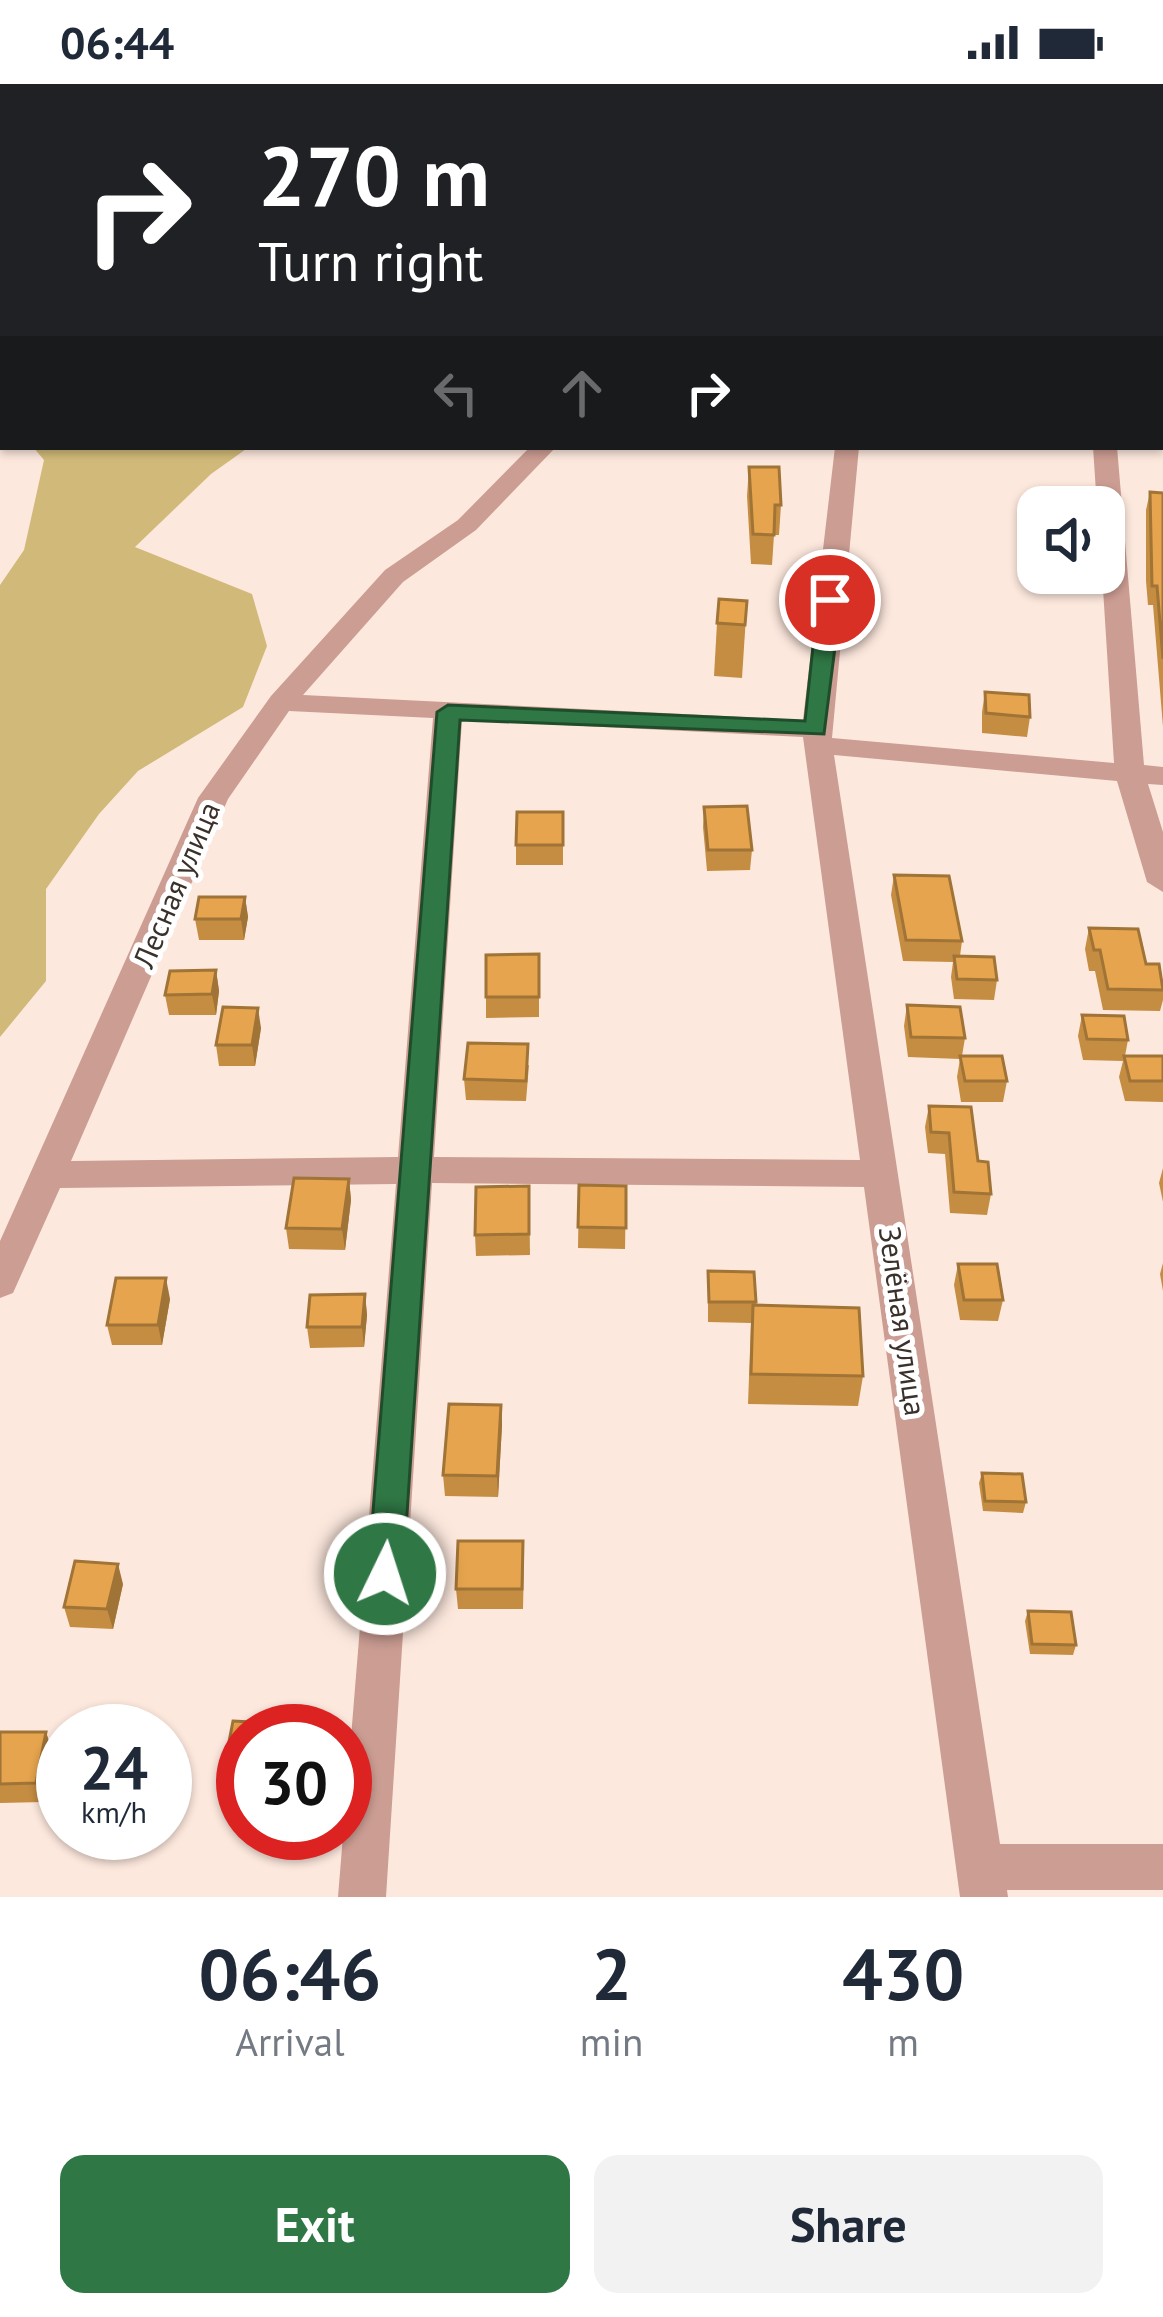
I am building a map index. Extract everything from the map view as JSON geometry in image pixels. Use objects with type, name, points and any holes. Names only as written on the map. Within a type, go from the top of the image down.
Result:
[{"type":"street","name":"Лесная улица","points":[[0,1283],[213,799],[281,702],[394,575],[467,526],[541,450]]},
{"type":"street","name":"Зелёная улица","points":[[847,450],[817,737],[982,1882]]},
{"type":"street","points":[[1105,450],[1130,774],[1163,882]]},
{"type":"street","points":[[281,702],[817,737],[1163,776]]},
{"type":"street","points":[[362,1897],[448,712]]},
{"type":"street","points":[[47,1175],[415,1170],[882,1174]]},
{"type":"street","points":[[982,1882],[1163,1868]]},
{"type":"shaded area","points":[[36,450],[245,450],[211,474],[135,547],[252,594],[267,646],[243,707],[138,771],[99,814],[46,889],[46,981],[0,1037],[0,585],[24,550],[44,460]]},
{"type":"building","points":[[749,467],[779,467],[781,505],[775,505],[774,535],[753,534]]},
{"type":"building","points":[[1150,492],[1163,493],[1163,659],[1157,586],[1152,586]]},
{"type":"building","points":[[719,599],[747,601],[745,625],[717,623]]},
{"type":"building","points":[[985,692],[1029,695],[1030,717],[986,713]]},
{"type":"building","points":[[747,806],[752,850],[708,850],[704,807]]},
{"type":"building","points":[[517,812],[563,812],[563,845],[516,845]]},
{"type":"building","points":[[894,875],[949,876],[962,941],[906,940]]},
{"type":"building","points":[[199,897],[245,897],[241,919],[195,919]]},
{"type":"building","points":[[1089,928],[1138,929],[1146,964],[1159,964],[1163,990],[1108,989],[1100,950],[1094,950]]},
{"type":"building","points":[[539,954],[539,997],[486,997],[486,955]]},
{"type":"building","points":[[954,956],[994,957],[997,980],[957,979]]},
{"type":"building","points":[[216,970],[212,994],[165,995],[170,971]]},
{"type":"building","points":[[907,1005],[960,1007],[965,1038],[911,1037]]},
{"type":"building","points":[[223,1007],[258,1008],[252,1045],[216,1045]]},
{"type":"building","points":[[1082,1015],[1124,1016],[1128,1040],[1087,1039]]},
{"type":"building","points":[[468,1043],[528,1044],[526,1081],[464,1079]]},
{"type":"building","points":[[960,1056],[1002,1056],[1007,1081],[965,1081]]},
{"type":"building","points":[[1124,1056],[1163,1056],[1163,1081],[1130,1081]]},
{"type":"building","points":[[929,1106],[971,1107],[978,1161],[988,1162],[991,1194],[954,1192],[949,1133],[931,1132]]},
{"type":"building","points":[[294,1178],[349,1179],[342,1229],[286,1228]]},
{"type":"building","points":[[579,1185],[626,1186],[626,1228],[578,1227]]},
{"type":"building","points":[[529,1186],[529,1234],[475,1235],[476,1187]]},
{"type":"building","points":[[958,1264],[997,1264],[1003,1300],[964,1300]]},
{"type":"building","points":[[708,1271],[754,1272],[756,1302],[709,1302]]},
{"type":"building","points":[[116,1278],[166,1278],[158,1325],[107,1325]]},
{"type":"building","points":[[365,1294],[362,1327],[307,1327],[310,1295]]},
{"type":"building","points":[[753,1305],[859,1308],[863,1376],[751,1374]]},
{"type":"building","points":[[449,1404],[501,1405],[497,1476],[443,1475]]},
{"type":"building","points":[[982,1473],[1022,1474],[1026,1502],[985,1501]]},
{"type":"building","points":[[458,1541],[523,1541],[522,1589],[456,1589]]},
{"type":"building","points":[[75,1561],[118,1564],[107,1609],[64,1607]]},
{"type":"building","points":[[1028,1611],[1071,1612],[1076,1645],[1032,1644]]},
{"type":"building","points":[[0,1732],[36,1732],[36,1783],[0,1784]]},
{"type":"route","points":[[385,1574],[448,712],[816,729],[830,600]]}]
